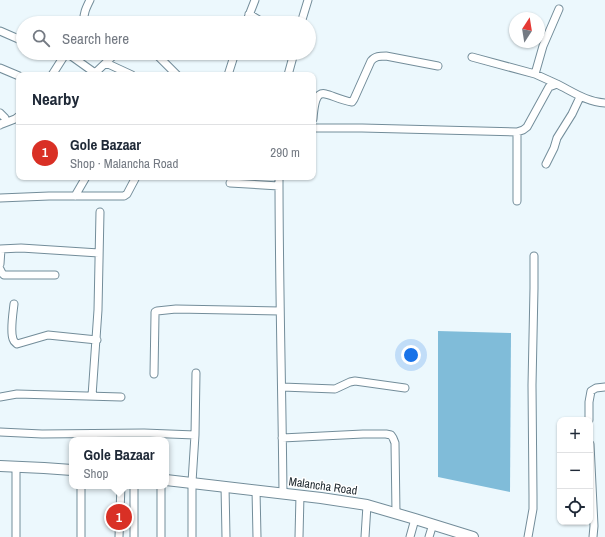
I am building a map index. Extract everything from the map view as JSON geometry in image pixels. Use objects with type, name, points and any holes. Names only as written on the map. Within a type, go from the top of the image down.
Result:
[{"type":"main road","points":[[0,466],[69,470]]},
{"type":"main road","name":"Malancha Road","points":[[169,480],[283,493],[366,505],[434,524],[449,533],[470,537]]},
{"type":"street","points":[[84,16],[90,0]]},
{"type":"street","points":[[252,16],[249,14],[255,0]]},
{"type":"street","points":[[303,16],[308,0]]},
{"type":"street","points":[[535,74],[544,46],[559,9]]},
{"type":"street","points":[[0,31],[16,38]]},
{"type":"street","points":[[316,100],[321,93],[352,102],[371,61],[377,56],[386,56],[438,66]]},
{"type":"street","points":[[472,57],[535,74],[580,97],[591,101],[605,103]]},
{"type":"street","points":[[54,72],[62,60]]},
{"type":"street","points":[[76,60],[91,72]]},
{"type":"street","points":[[96,72],[109,60]]},
{"type":"street","points":[[162,60],[174,72]]},
{"type":"street","points":[[229,72],[233,60]]},
{"type":"street","points":[[289,72],[292,60]]},
{"type":"street","points":[[106,63],[126,72]]},
{"type":"street","points":[[0,68],[16,75]]},
{"type":"street","points":[[316,128],[517,132],[527,127],[549,87],[557,84]]},
{"type":"street","points":[[546,164],[557,138],[572,114],[580,97]]},
{"type":"street","points":[[0,113],[5,121],[1,125]]},
{"type":"street","points":[[1,125],[16,118]]},
{"type":"street","points":[[517,132],[517,201]]},
{"type":"street","points":[[75,196],[84,180]]},
{"type":"street","points":[[0,198],[124,196],[127,194],[134,180]]},
{"type":"street","points":[[279,180],[283,493]]},
{"type":"street","points":[[230,183],[279,186]]},
{"type":"street","points":[[92,396],[98,310],[100,212]]},
{"type":"street","points":[[0,264],[1,249],[21,248],[99,253]]},
{"type":"street","points":[[528,537],[534,496],[532,385],[534,256]]},
{"type":"street","points":[[0,269],[4,275],[55,275]]},
{"type":"street","points":[[14,304],[12,331],[15,343],[18,344],[48,335],[96,340]]},
{"type":"street","points":[[154,374],[155,312],[157,310],[280,311]]},
{"type":"street","points":[[192,537],[192,482],[195,435],[196,373]]},
{"type":"street","points":[[282,387],[335,389],[355,381],[405,388]]},
{"type":"street","points":[[589,417],[591,391],[596,388],[605,387]]},
{"type":"street","points":[[0,397],[17,394],[121,397]]},
{"type":"street","points":[[0,432],[42,434],[144,433],[195,435]]},
{"type":"street","points":[[282,438],[363,434],[391,435],[395,442],[396,513]]},
{"type":"street","points":[[590,453],[595,536]]},
{"type":"street","points":[[16,466],[16,537]]},
{"type":"street","points":[[225,486],[226,537]]},
{"type":"street","points":[[81,489],[81,537]]},
{"type":"street","points":[[119,537],[121,489]]},
{"type":"street","points":[[134,489],[134,537]]},
{"type":"street","points":[[161,489],[161,537]]},
{"type":"street","points":[[256,490],[257,537]]},
{"type":"street","points":[[299,537],[300,496]]},
{"type":"street","points":[[365,537],[366,505]]},
{"type":"street","points":[[410,537],[415,518]]},
{"type":"street","points":[[429,537],[434,524]]},
{"type":"shaded area","points":[[438,331],[511,333],[510,492],[438,477]]},
{"type":"place","name":"Gole Bazaar","points":[[119,517]]}]
